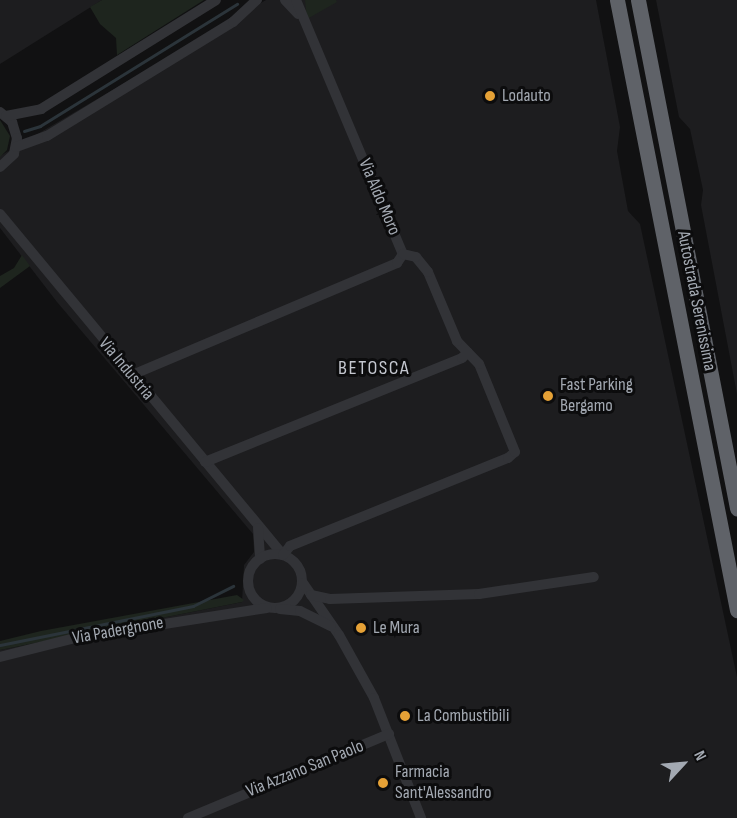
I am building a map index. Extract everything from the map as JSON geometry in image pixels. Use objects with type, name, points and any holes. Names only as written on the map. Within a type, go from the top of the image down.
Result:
[{"type":"highway","name":"Autostrada Serenissima","points":[[617,0],[737,609]]},
{"type":"highway","name":"Autostrada Serenissima","points":[[638,0],[737,508]]},
{"type":"street","points":[[3,114],[41,109],[216,0]]},
{"type":"street","points":[[0,167],[16,147],[47,136],[233,22],[257,0]]},
{"type":"street","name":"Via Aldo Moro","points":[[285,0],[305,24]]},
{"type":"street","name":"Via Aldo Moro","points":[[283,555],[290,546],[508,458],[514,452],[479,364],[457,341],[428,272],[416,257],[403,254],[296,0]]},
{"type":"street","points":[[3,114],[16,130],[16,147]]},
{"type":"street","name":"Via Industria","points":[[0,214],[283,555]]},
{"type":"street","points":[[132,375],[397,263],[403,254]]},
{"type":"street","points":[[205,462],[462,358],[468,352]]},
{"type":"street","points":[[236,609],[247,598],[249,573],[260,559],[261,538],[256,522]]},
{"type":"street","points":[[260,559],[283,555],[298,566],[303,583],[332,624],[374,698],[421,818]]},
{"type":"street","points":[[300,611],[314,599],[479,594],[594,577]]},
{"type":"street","points":[[279,608],[296,600],[303,583]]},
{"type":"street","points":[[248,585],[253,597],[267,608],[300,611],[332,624]]},
{"type":"street","points":[[330,599],[332,624]]},
{"type":"street","name":"Via Padergnone","points":[[0,657],[75,638],[236,609],[267,608]]},
{"type":"street","name":"Via Azzano San Paolo","points":[[188,818],[389,734]]},
{"type":"shaded area","points":[[0,0],[102,0],[0,64]]},
{"type":"shaded area","points":[[102,0],[204,0],[117,55],[116,38],[100,24],[90,7]]},
{"type":"shaded area","points":[[266,0],[596,0],[620,127],[617,151],[628,211],[640,224],[737,677],[737,818],[0,818],[0,650],[242,602],[244,565],[254,552],[253,534],[57,302],[0,228],[0,156]]},
{"type":"shaded area","points":[[305,0],[336,0],[337,2],[307,19]]},
{"type":"shaded area","points":[[656,0],[737,0],[737,394],[701,205],[703,190],[690,129],[679,117]]},
{"type":"shaded area","points":[[0,120],[10,136],[7,150],[0,157]]},
{"type":"shaded area","points":[[22,255],[30,266],[0,288],[0,276],[14,268]]},
{"type":"shaded area","points":[[237,595],[244,600],[242,602],[0,650],[0,641],[41,631]]},
{"type":"waterway","points":[[24,131],[40,126],[237,4]]},
{"type":"waterway","points":[[0,645],[193,606],[233,586]]},
{"type":"place","name":"Lodauto","points":[[490,96]]},
{"type":"place","name":"Fast Parking Bergamo","points":[[548,396]]},
{"type":"place","name":"Le Mura","points":[[361,628]]},
{"type":"place","name":"La Combustibili","points":[[405,716]]},
{"type":"place","name":"Farmacia Sant'Alessandro","points":[[383,783]]},
{"type":"district","name":"BETOSCA","points":[[374,368]]}]
